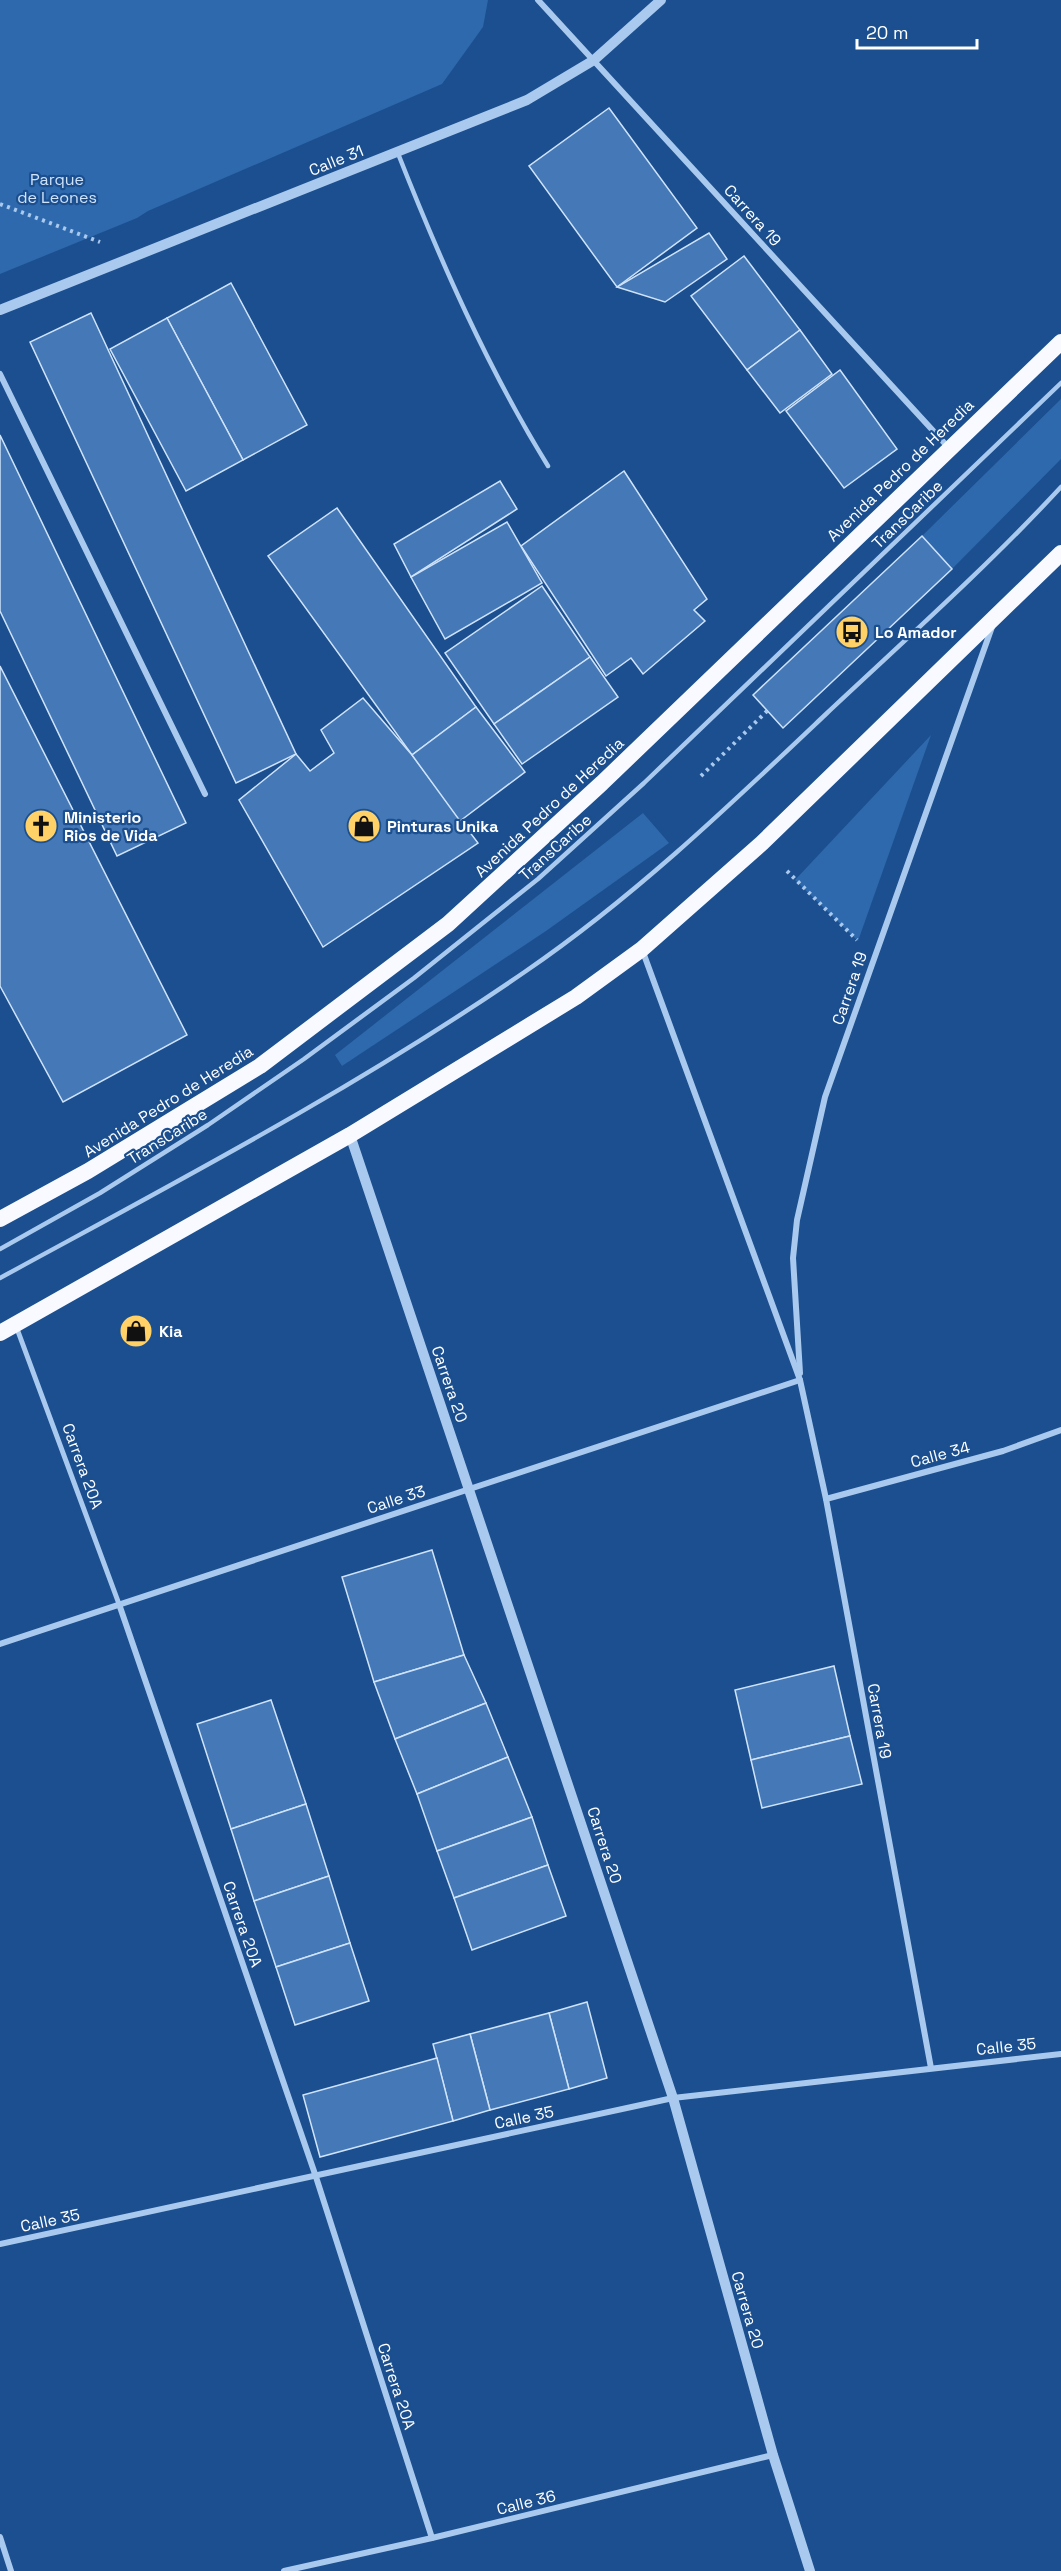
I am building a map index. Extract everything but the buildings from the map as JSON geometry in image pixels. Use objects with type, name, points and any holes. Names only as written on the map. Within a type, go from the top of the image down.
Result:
[{"type":"highway","name":"Avenida Pedro de Heredia","points":[[0,1219],[88,1172],[260,1066],[448,924],[602,783],[948,448],[1061,342]]},
{"type":"highway","points":[[0,1333],[350,1135],[576,997],[642,949],[762,843],[1061,553]]},
{"type":"street","name":"Carrera 19","points":[[538,0],[948,448]]},
{"type":"street","name":"Calle 31","points":[[0,309],[527,100],[594,60],[661,0]]},
{"type":"street","points":[[0,374],[205,794]]},
{"type":"street","name":"Carrera 19","points":[[800,1380],[793,1258],[797,1220],[825,1097],[995,618]]},
{"type":"street","name":"Carrera 19","points":[[642,949],[800,1380],[826,1499],[931,2068]]},
{"type":"street","name":"Carrera 20","points":[[350,1135],[674,2098],[773,2455],[810,2571]]},
{"type":"street","name":"Carrera 20A","points":[[15,1324],[119,1604],[316,2176],[432,2538]]},
{"type":"street","name":"Calle 33","points":[[0,1644],[800,1380]]},
{"type":"street","name":"Calle 34","points":[[826,1499],[1003,1451],[1061,1430]]},
{"type":"street","name":"Calle 35","points":[[0,2244],[674,2098],[1061,2054]]},
{"type":"street","name":"Calle 36","points":[[284,2571],[432,2538],[773,2455]]},
{"type":"street","points":[[0,2537],[11,2571]]},
{"type":"lane","points":[[397,151],[421,213],[462,305],[515,413],[548,465]]},
{"type":"lane","name":"TransCaribe","points":[[0,1249],[100,1193],[208,1125],[414,978],[538,879],[644,783],[1061,383]]},
{"type":"lane","points":[[0,1278],[332,1096],[528,970],[591,923],[728,806],[966,582],[1061,487]]},
{"type":"path","points":[[0,204],[92,237],[129,258]]},
{"type":"path","points":[[701,776],[767,711]]},
{"type":"path","points":[[787,871],[874,957]]},
{"type":"green space","name":"Parque de Leones","points":[[0,0],[488,0],[483,27],[442,84],[148,211],[137,218],[0,274]]},
{"type":"green space","points":[[1061,399],[1061,459],[952,569],[922,536]]},
{"type":"green space","points":[[931,735],[858,941],[795,880]]},
{"type":"green space","points":[[643,813],[669,843],[546,931],[342,1066],[335,1055]]},
{"type":"place","name":"Lo Amador","points":[[852,632]]},
{"type":"place","name":"Ministerio Rios de Vida","points":[[41,826]]},
{"type":"place","name":"Pinturas Unika","points":[[364,826]]},
{"type":"place","name":"Kia","points":[[136,1331]]}]
